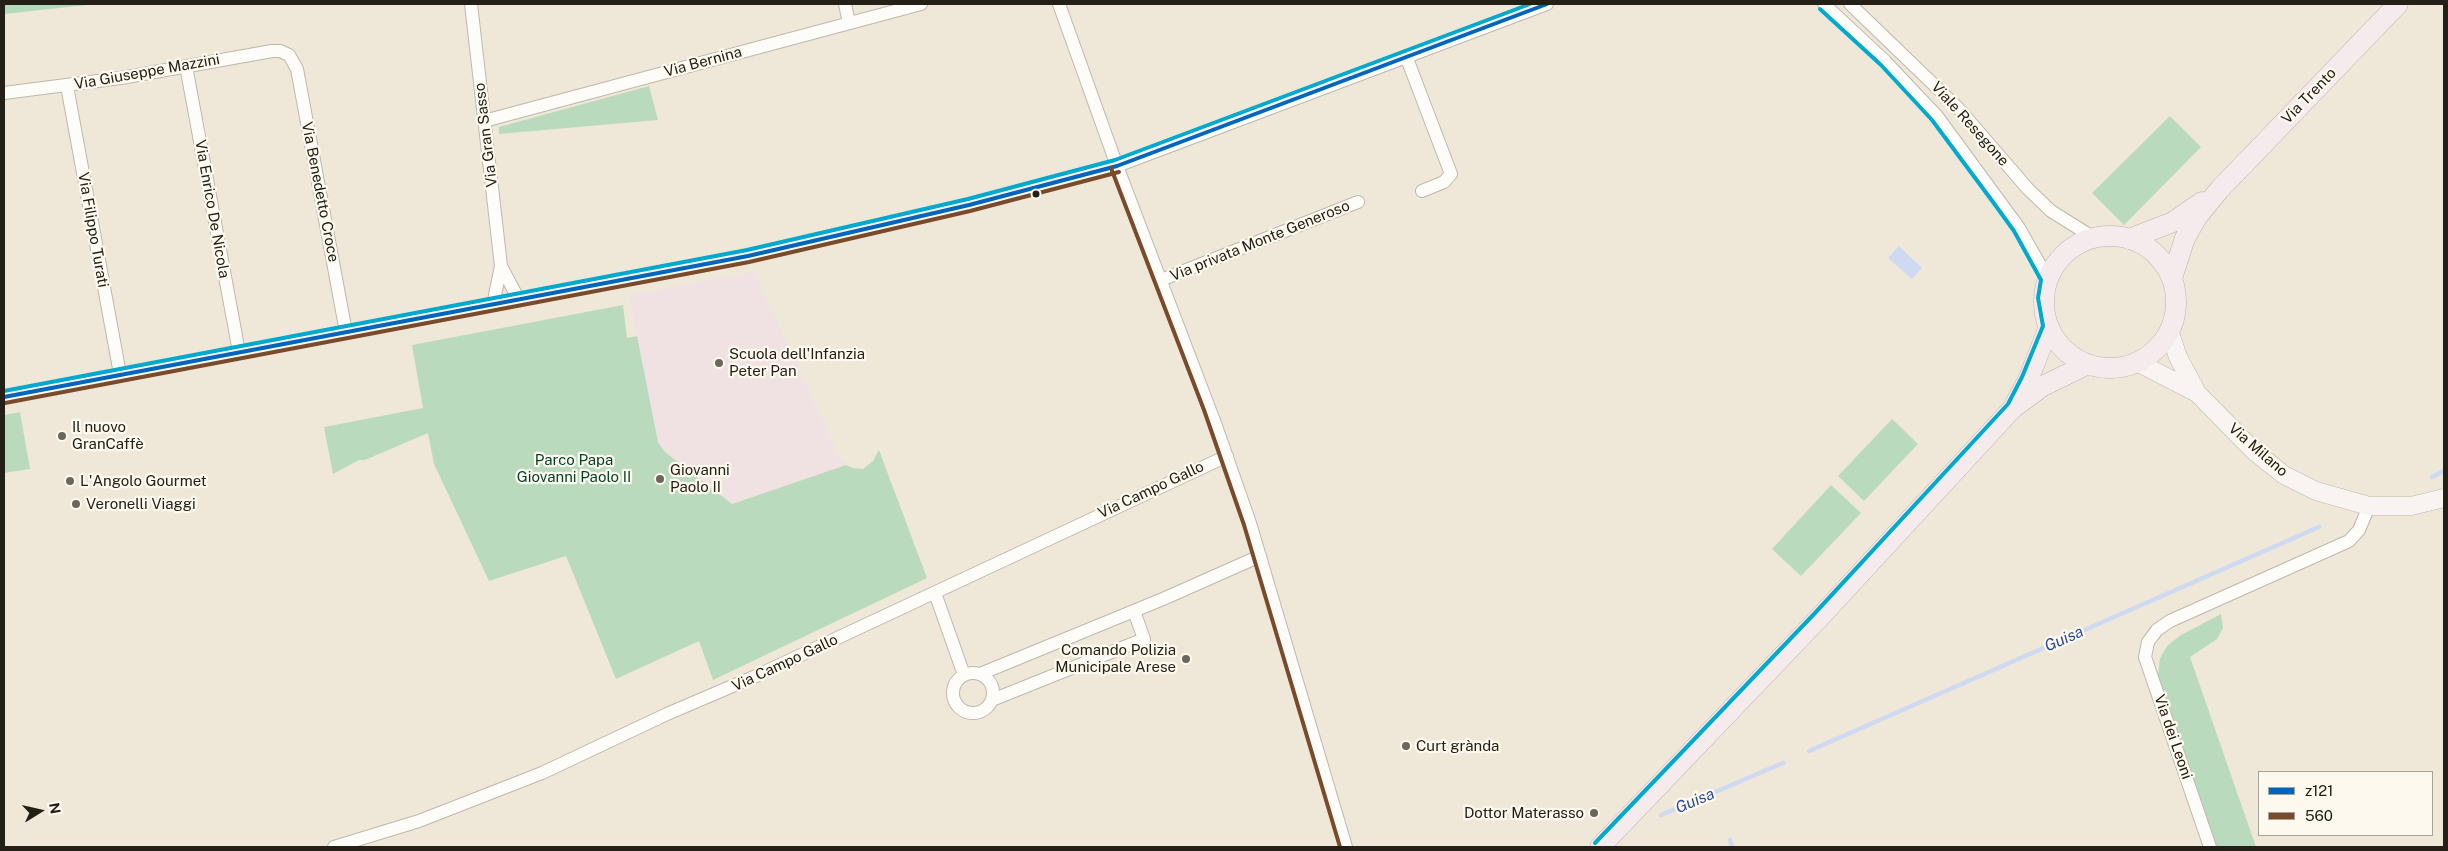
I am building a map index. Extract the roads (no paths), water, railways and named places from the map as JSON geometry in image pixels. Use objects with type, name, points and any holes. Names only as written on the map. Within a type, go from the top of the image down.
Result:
[{"type":"main road","name":"Via Trento","points":[[2194,215],[2398,4]]},
{"type":"main road","points":[[2129,239],[2194,215]]},
{"type":"main road","points":[[2172,278],[2155,255],[2141,244],[2129,239],[2109,236],[2094,238],[2074,247],[2066,253],[2048,279],[2045,308],[2049,326],[2064,349],[2088,364],[2113,368],[2137,362],[2156,349],[2169,330],[2175,304],[2172,278],[2194,215]]},
{"type":"main road","points":[[2013,408],[2028,380],[2049,326]]},
{"type":"main road","points":[[1607,840],[1814,624],[2013,408],[2043,386],[2088,364]]},
{"type":"street","name":"Via Gran Sasso","points":[[471,4],[501,266],[507,281],[519,300]]},
{"type":"street","points":[[845,4],[849,23]]},
{"type":"street","name":"Via Bernina","points":[[484,121],[921,4]]},
{"type":"street","points":[[1059,4],[1117,166],[1226,456],[1260,556],[1346,847]]},
{"type":"street","points":[[4,397],[519,300],[803,244],[969,205],[1117,166],[1547,4]]},
{"type":"street","name":"Viale Resegone","points":[[1824,4],[1885,61],[1942,122],[2019,228],[2048,279]]},
{"type":"street","name":"Viale Resegone","points":[[1850,4],[1938,87],[2028,189],[2051,211],[2094,238]]},
{"type":"street","name":"Via Giuseppe Mazzini","points":[[4,93],[66,86],[272,51],[280,51],[289,55]]},
{"type":"street","name":"Via Benedetto Croce","points":[[289,55],[297,69],[346,332]]},
{"type":"street","points":[[1406,56],[1451,174],[1444,182],[1422,191]]},
{"type":"street","name":"Via Enrico De Nicola","points":[[186,66],[239,352]]},
{"type":"street","name":"Via Filippo Turati","points":[[66,86],[120,374]]},
{"type":"street","name":"Via privata Monte Generoso","points":[[1161,280],[1358,202]]},
{"type":"street","name":"Via Gran Sasso","points":[[493,304],[501,266]]},
{"type":"street","points":[[2169,330],[2175,351],[2197,393]]},
{"type":"street","points":[[2137,362],[2197,393]]},
{"type":"street","name":"Via Milano","points":[[2197,393],[2254,451],[2284,475],[2321,493],[2369,506],[2411,506],[2444,498]]},
{"type":"street","name":"Via Campo Gallo","points":[[334,847],[419,821],[542,772],[935,593],[1226,456]]},
{"type":"street","name":"Via dei Leoni","points":[[2210,847],[2145,657],[2148,642],[2157,630],[2170,621],[2349,541],[2359,530],[2369,506]]},
{"type":"street","points":[[1134,611],[1144,639],[992,700],[979,713],[966,713],[959,708],[953,698],[953,689],[957,681],[964,675],[980,674],[1134,611],[1260,556]]},
{"type":"street","points":[[935,593],[964,675]]},
{"type":"street","points":[[980,674],[990,682],[992,700]]},
{"type":"water","points":[[1899,246],[1922,268],[1912,279],[1888,258]]},
{"type":"waterway","name":"Guisa","points":[[2432,477],[2444,471]]},
{"type":"waterway","name":"Guisa","points":[[1809,751],[2319,527]]},
{"type":"waterway","name":"Guisa","points":[[1661,815],[1783,763]]},
{"type":"waterway","points":[[1730,840],[1732,847]]},
{"type":"place","name":"Scuola dell'Infanzia Peter Pan","points":[[719,363]]},
{"type":"place","name":"Il nuovo GranCaffè","points":[[62,436]]},
{"type":"place","name":"Giovanni Paolo II","points":[[660,479]]},
{"type":"place","name":"L'Angolo Gourmet","points":[[70,481]]},
{"type":"place","name":"Veronelli Viaggi","points":[[76,504]]},
{"type":"place","name":"Comando Polizia Municipale Arese","points":[[1186,659]]},
{"type":"place","name":"Curt grànda","points":[[1406,746]]},
{"type":"place","name":"Dottor Materasso","points":[[1594,813]]},
{"type":"park label","name":"Parco Papa Giovanni Paolo II","points":[[574,468]]}]
